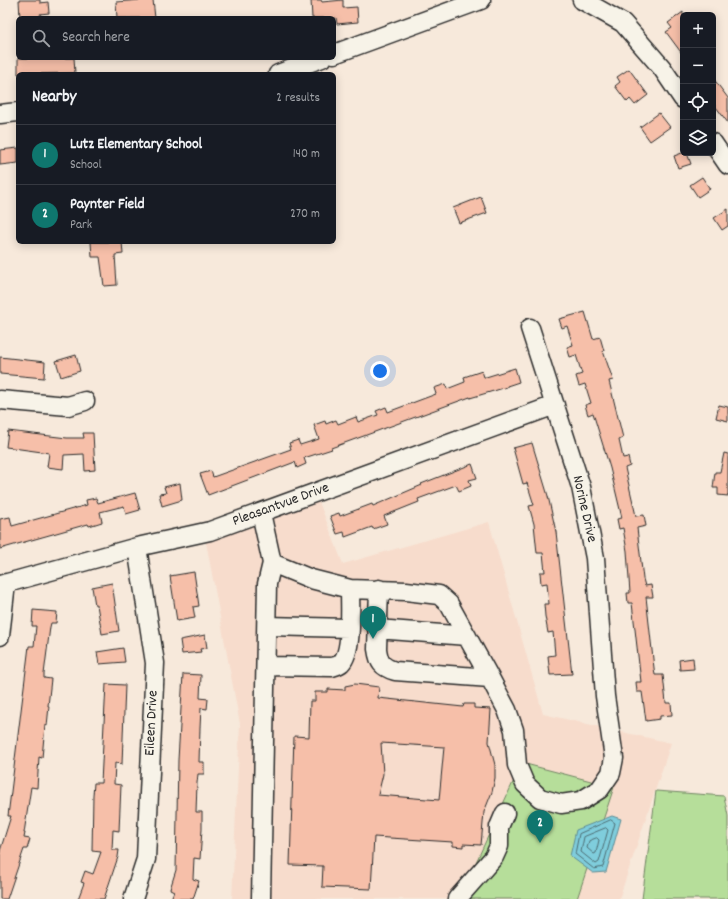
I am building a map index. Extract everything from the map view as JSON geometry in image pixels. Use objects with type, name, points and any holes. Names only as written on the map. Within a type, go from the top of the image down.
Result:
[{"type":"street","points":[[336,53],[482,0]]},
{"type":"street","points":[[582,0],[622,23],[662,68],[680,95]]},
{"type":"street","points":[[284,72],[316,60]]},
{"type":"street","points":[[0,114],[16,112]]},
{"type":"street","points":[[716,147],[728,165]]},
{"type":"street","name":"Norine Drive","points":[[272,563],[311,579],[350,589],[378,589],[439,595],[449,604],[507,710],[512,724],[517,765],[525,784],[540,798],[561,804],[581,801],[600,789],[611,773],[614,758],[606,696],[595,558],[581,487],[530,328]]},
{"type":"street","points":[[0,400],[68,406],[85,402]]},
{"type":"street","name":"Pleasantvue Drive","points":[[3,584],[137,547],[210,531],[555,405]]},
{"type":"street","points":[[261,513],[272,563],[267,584],[261,899]]},
{"type":"street","name":"Eileen Drive","points":[[133,899],[146,859],[155,663],[137,547]]},
{"type":"street","points":[[0,636],[3,584]]},
{"type":"street","points":[[266,666],[332,667],[340,664],[346,657],[349,644],[350,589]]},
{"type":"street","points":[[378,589],[378,654],[385,668],[395,671],[490,678]]},
{"type":"street","points":[[267,626],[349,628]]},
{"type":"street","points":[[377,629],[467,636]]},
{"type":"street","points":[[457,899],[494,857],[499,846],[499,827],[505,813]]},
{"type":"shaded area","points":[[319,502],[343,564],[489,522],[543,714],[671,743],[619,899],[232,899],[240,724],[206,542]]},
{"type":"green space","points":[[522,763],[614,787],[577,899],[459,899]]},
{"type":"green space","points":[[656,791],[724,796],[728,816],[728,899],[642,899]]},
{"type":"water","points":[[612,816],[621,819],[606,872],[593,873],[570,856],[576,830]]},
{"type":"building","points":[[19,0],[40,0],[40,3],[48,2],[49,13],[40,14],[40,16],[20,16]]},
{"type":"building","points":[[153,0],[155,16],[117,16],[116,2]]},
{"type":"building","points":[[311,0],[321,0],[322,2],[343,0],[343,8],[357,7],[358,22],[337,24],[336,16],[312,16]]},
{"type":"building","points":[[680,14],[680,51],[666,32],[672,28],[668,23]]},
{"type":"building","points":[[18,60],[74,60],[75,72],[18,72]]},
{"type":"building","points":[[629,69],[648,95],[635,105],[630,99],[627,102],[615,86],[620,82],[617,77]]},
{"type":"building","points":[[716,82],[728,98],[728,123],[716,107]]},
{"type":"building","points":[[659,113],[670,127],[650,141],[640,127]]},
{"type":"building","points":[[16,148],[16,163],[0,165],[0,150]]},
{"type":"building","points":[[680,154],[680,156],[688,156],[691,164],[678,168],[674,156]]},
{"type":"building","points":[[702,177],[710,189],[698,197],[690,185]]},
{"type":"building","points":[[481,197],[487,213],[459,223],[453,208]]},
{"type":"building","points":[[728,209],[728,226],[722,230],[714,218]]},
{"type":"building","points":[[91,244],[122,244],[123,254],[115,255],[117,285],[104,286],[100,257],[92,257]]},
{"type":"building","points":[[585,312],[593,339],[600,337],[613,380],[609,381],[623,438],[619,440],[623,458],[628,457],[630,466],[625,468],[636,516],[644,515],[646,526],[637,528],[643,579],[645,586],[651,585],[653,597],[646,597],[654,668],[655,675],[663,675],[666,703],[671,703],[672,715],[660,716],[660,719],[646,721],[642,692],[637,692],[636,682],[641,682],[632,603],[628,603],[627,593],[630,593],[627,551],[623,528],[619,529],[617,519],[622,518],[610,468],[593,413],[588,415],[585,405],[591,403],[585,384],[579,386],[576,376],[582,374],[576,355],[570,357],[567,347],[573,345],[567,326],[562,328],[559,319]]},
{"type":"building","points":[[76,355],[80,371],[61,377],[56,361]]},
{"type":"building","points":[[0,357],[45,362],[44,378],[0,374]]},
{"type":"building","points":[[515,368],[519,382],[507,387],[470,397],[331,448],[332,449],[304,458],[306,464],[297,468],[295,462],[208,495],[200,474],[211,471],[213,477],[291,449],[289,443],[298,440],[300,445],[319,439],[314,425],[325,421],[326,424],[336,420],[338,424],[356,417],[358,422],[378,415],[376,411],[386,407],[388,412],[436,394],[434,388],[446,384],[447,389],[465,382],[464,377],[482,371],[484,377],[486,377]]},
{"type":"building","points":[[719,405],[728,407],[728,421],[716,418]]},
{"type":"building","points":[[8,431],[67,438],[84,438],[83,433],[93,433],[95,470],[85,471],[84,454],[64,455],[63,469],[47,467],[49,453],[6,447]]},
{"type":"building","points":[[532,443],[548,496],[556,532],[572,674],[550,675],[548,656],[555,655],[553,632],[548,633],[545,616],[544,604],[549,604],[547,583],[541,584],[540,572],[545,572],[543,553],[537,553],[534,524],[529,506],[534,505],[527,483],[523,484],[513,448]]},
{"type":"building","points":[[724,453],[728,454],[728,496],[718,495],[718,488],[713,488],[715,472],[720,472]]},
{"type":"building","points":[[472,464],[477,478],[469,480],[471,486],[459,491],[456,485],[418,499],[419,502],[384,516],[387,524],[373,529],[372,527],[345,537],[344,532],[337,534],[330,516],[339,513],[340,516],[372,504],[373,506],[422,485],[421,484]]},
{"type":"building","points":[[180,483],[182,500],[162,506],[159,494],[166,493],[164,487]]},
{"type":"building","points":[[135,493],[140,510],[126,514],[124,506],[100,512],[102,522],[89,526],[88,524],[0,549],[0,519],[10,517],[12,526],[87,505],[86,500],[96,498],[98,503]]},
{"type":"building","points":[[194,572],[199,606],[193,607],[195,618],[177,621],[170,576]]},
{"type":"building","points":[[112,583],[119,631],[102,634],[92,587]]},
{"type":"building","points":[[33,610],[57,612],[56,623],[51,623],[50,627],[44,674],[44,678],[51,679],[47,726],[45,725],[42,758],[39,757],[37,788],[31,787],[24,833],[24,838],[30,839],[27,849],[24,849],[7,899],[0,899],[0,851],[11,816],[8,816],[29,646],[34,646],[36,626],[32,626]]},
{"type":"building","points":[[205,635],[207,648],[200,649],[201,652],[182,654],[180,640]]},
{"type":"building","points":[[123,648],[125,662],[99,664],[97,652]]},
{"type":"building","points":[[693,658],[694,669],[680,670],[679,660]]},
{"type":"building","points":[[183,674],[201,675],[200,698],[208,699],[207,709],[201,708],[199,762],[204,762],[204,774],[198,774],[197,783],[196,812],[202,812],[202,829],[200,859],[194,858],[193,879],[199,881],[193,899],[171,899],[174,891],[170,889],[176,870],[178,760]]},
{"type":"building","points":[[106,684],[125,685],[122,764],[115,763],[114,784],[121,785],[119,831],[113,830],[112,850],[119,850],[104,899],[78,899],[84,883],[81,882],[85,871],[93,874],[101,852],[92,851],[93,796],[94,783],[101,783]]},
{"type":"building","points":[[355,684],[379,687],[378,698],[463,707],[464,704],[474,704],[474,708],[491,709],[489,742],[495,765],[495,778],[492,792],[484,812],[481,845],[463,844],[463,847],[453,846],[453,842],[374,837],[371,889],[322,887],[323,866],[290,865],[294,736],[309,737],[310,701],[315,701],[315,692],[328,692],[328,689],[345,690],[345,686]],"holes":[[[381,743],[444,747],[439,800],[378,795],[383,774]]]},
{"type":"place","name":"Lutz Elementary School","points":[[373,639]]},
{"type":"place","name":"Paynter Field","points":[[540,843]]}]
